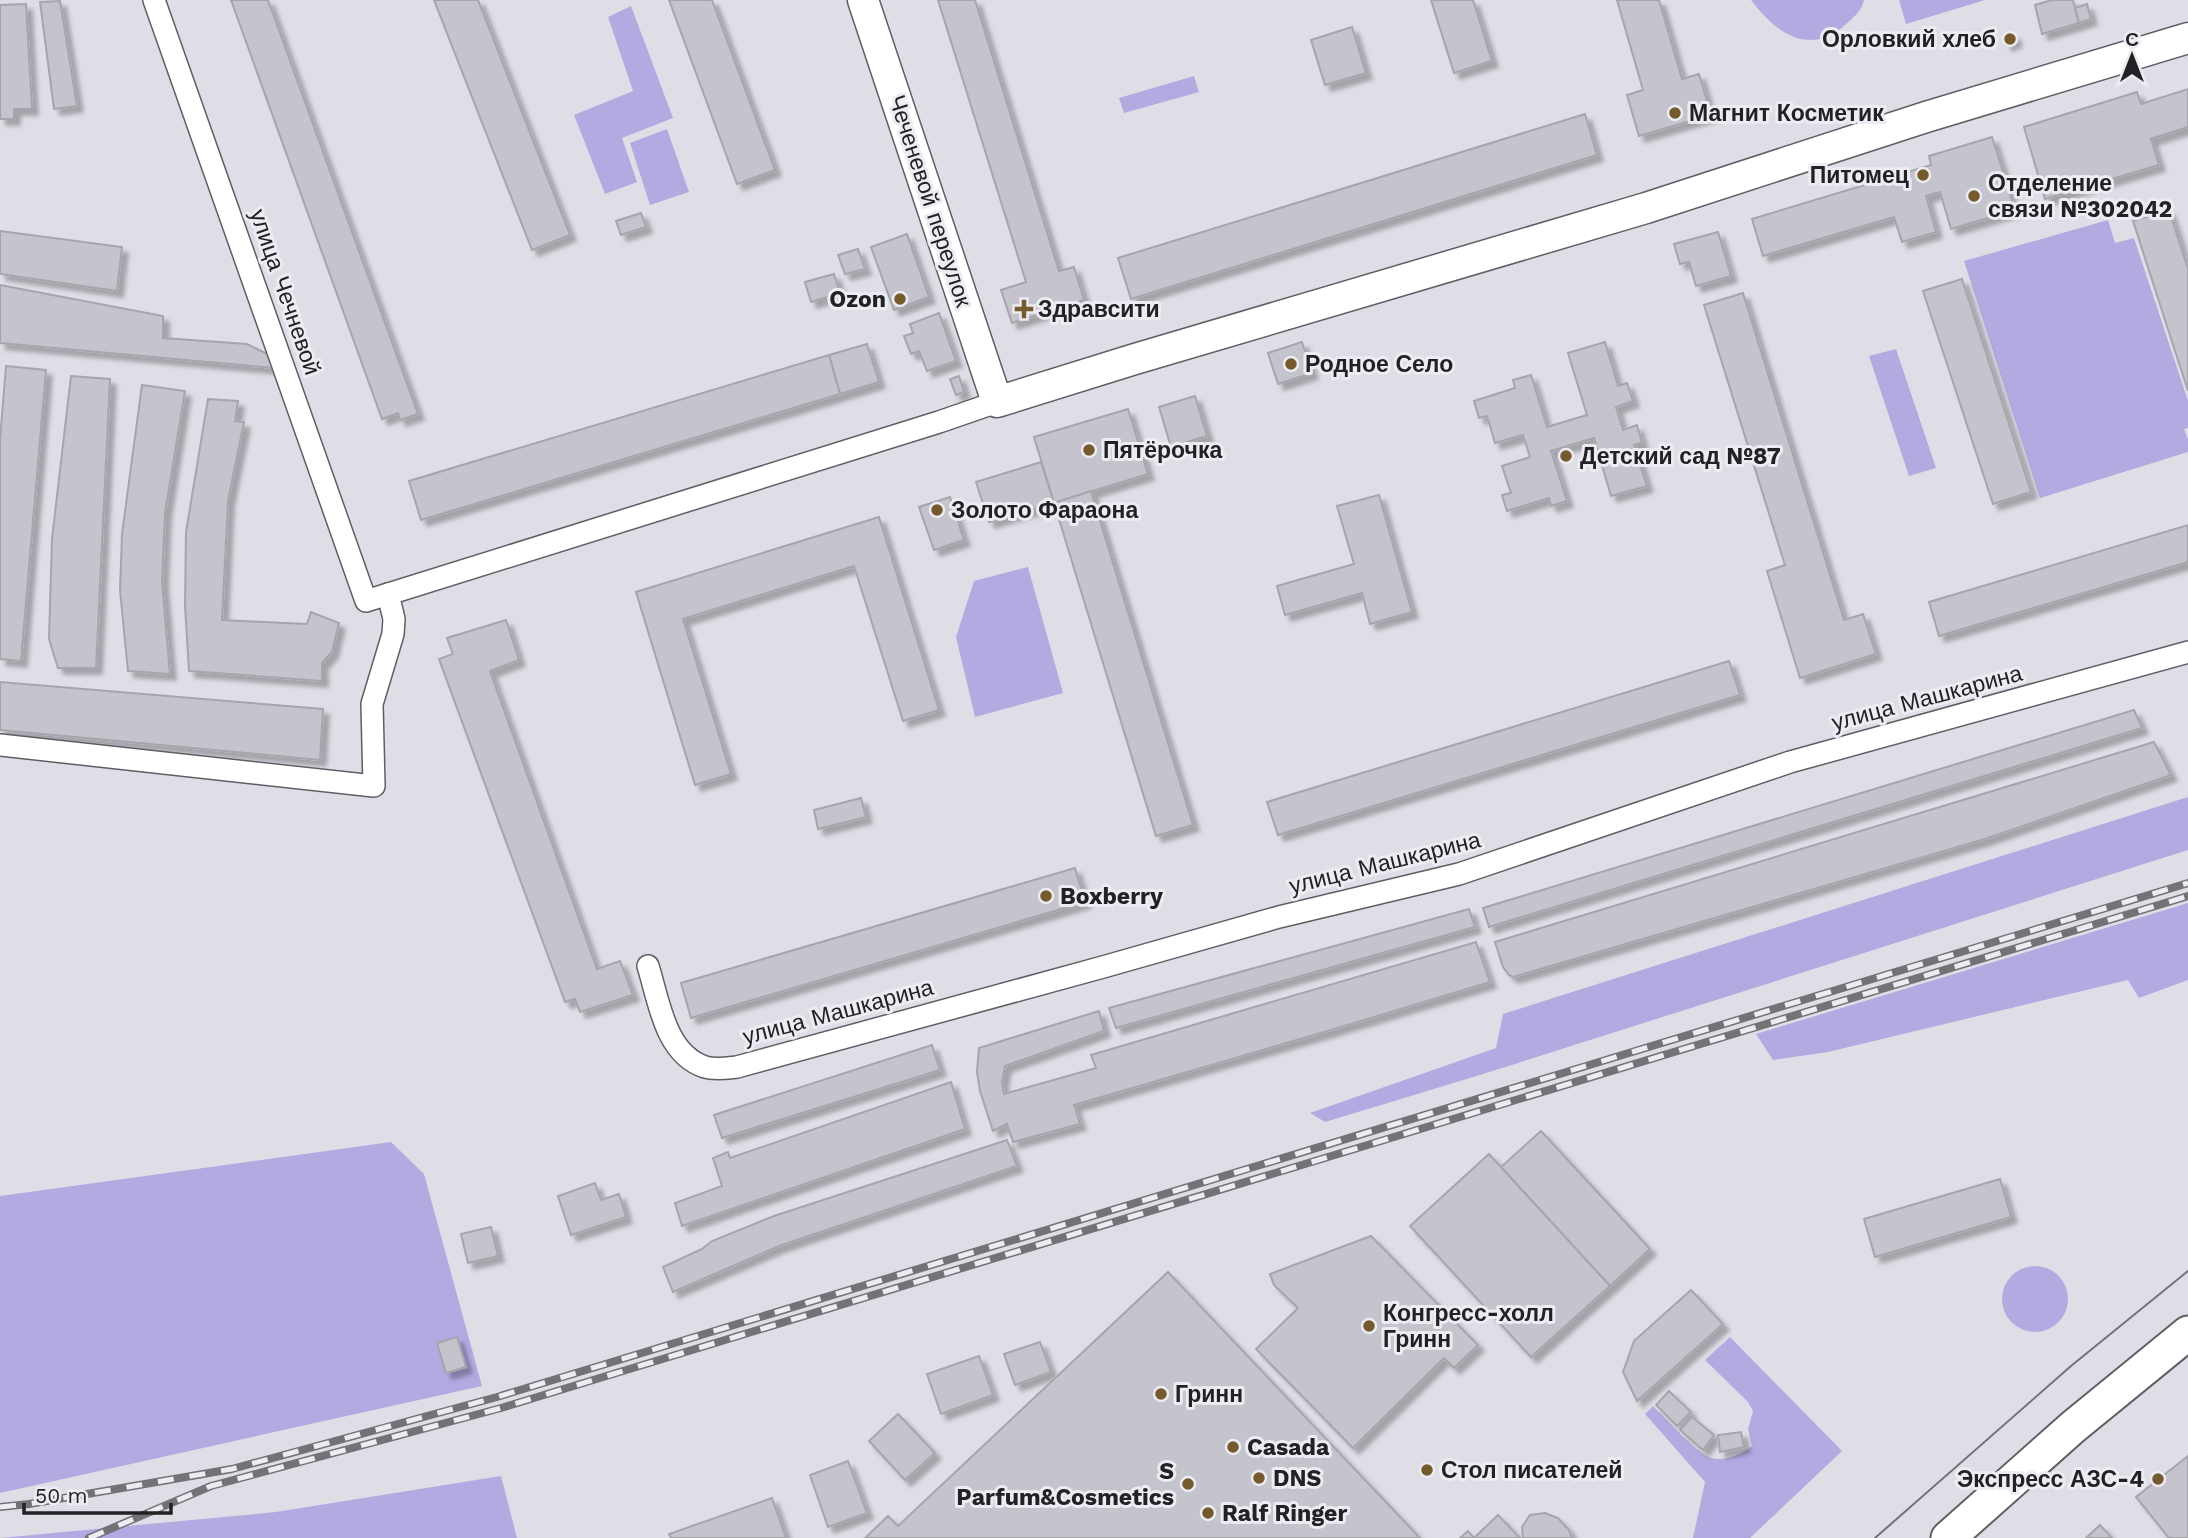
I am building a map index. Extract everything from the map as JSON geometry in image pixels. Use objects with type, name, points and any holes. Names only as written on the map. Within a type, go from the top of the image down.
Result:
[{"type":"main road","points":[[1948,1538],[2073,1427],[2188,1334]]},
{"type":"street","name":"улица Чечневой","points":[[154,0],[366,601],[388,594]]},
{"type":"street","name":"Чеченевой переулок","points":[[863,0],[997,402]]},
{"type":"street","points":[[0,744],[374,786],[372,704],[393,634],[394,619],[388,594],[1135,359],[1646,208],[1926,117],[2188,38]]},
{"type":"street","name":"улица Машкарина","points":[[648,966],[668,1030],[683,1054],[706,1067],[737,1067],[1279,917],[1459,873],[1790,762],[2188,652]]},
{"type":"shaded area","points":[[1751,0],[1864,0],[1853,18],[1831,35],[1805,40],[1770,22]]},
{"type":"shaded area","points":[[1899,0],[1985,0],[1906,24]]},
{"type":"shaded area","points":[[631,6],[673,118],[622,138],[637,182],[605,194],[574,115],[633,91],[608,17]]},
{"type":"shaded area","points":[[1194,76],[1199,92],[1124,113],[1119,98]]},
{"type":"shaded area","points":[[667,129],[689,192],[650,205],[630,143]]},
{"type":"shaded area","points":[[2108,220],[2115,243],[2134,238],[2188,401],[2188,428],[2184,429],[2188,439],[2188,452],[2040,498],[1964,261]]},
{"type":"shaded area","points":[[1896,349],[1936,468],[1909,476],[1869,356]]},
{"type":"shaded area","points":[[1028,567],[1063,693],[975,717],[956,637],[974,581]]},
{"type":"shaded area","points":[[2188,797],[2188,850],[1325,1122],[1310,1113],[1496,1048],[1503,1014]]},
{"type":"shaded area","points":[[2188,903],[2188,980],[2139,998],[2128,980],[1828,1052],[1773,1060],[1756,1034]]},
{"type":"shaded area","points":[[391,1142],[424,1174],[482,1386],[0,1493],[0,1196]]},
{"type":"shaded area","points":[[2028,1266],[2042,1266],[2054,1271],[2063,1280],[2068,1299],[2066,1312],[2059,1323],[2042,1332],[2028,1332],[2016,1327],[2007,1318],[2002,1306],[2002,1292],[2007,1280],[2016,1271]]},
{"type":"shaded area","points":[[1730,1337],[1842,1451],[1750,1538],[1693,1538],[1705,1482],[1645,1414],[1653,1406],[1689,1443],[1711,1458],[1733,1456],[1752,1446],[1748,1429],[1753,1411],[1748,1402],[1705,1360]]},
{"type":"shaded area","points":[[501,1476],[517,1538],[0,1538],[276,1512]]},
{"type":"building","points":[[231,0],[268,0],[418,414],[400,420],[398,413],[382,419]]},
{"type":"building","points":[[434,0],[478,0],[570,235],[532,250]]},
{"type":"building","points":[[669,0],[712,0],[775,170],[737,184]]},
{"type":"building","points":[[938,0],[975,0],[1059,271],[1074,267],[1084,300],[1012,323],[1001,290],[1026,282]]},
{"type":"building","points":[[1431,0],[1473,0],[1492,61],[1454,73]]},
{"type":"building","points":[[1617,0],[1659,0],[1682,79],[1699,74],[1711,115],[1639,136],[1627,95],[1643,90]]},
{"type":"building","points":[[2052,0],[2073,0],[2079,23],[2042,34],[2035,5]]},
{"type":"building","points":[[60,1],[77,106],[54,109],[40,2]]},
{"type":"building","points":[[26,4],[32,109],[14,109],[14,119],[0,119],[0,5]]},
{"type":"building","points":[[2087,4],[2091,19],[2079,23],[2075,8]]},
{"type":"building","points":[[1352,27],[1366,73],[1325,85],[1311,40]]},
{"type":"building","name":"Орловкий хлеб","points":[[2014,34],[2016,41],[2006,45],[2004,37]]},
{"type":"building","points":[[2188,89],[2188,127],[2151,139],[2159,165],[2045,199],[2024,127],[2137,92],[2141,104]]},
{"type":"building","points":[[1585,114],[1597,155],[1131,299],[1118,258]]},
{"type":"building","points":[[1992,137],[2015,210],[1951,229],[1940,192],[1926,196],[1936,232],[1902,242],[1894,217],[1763,256],[1752,219],[1931,165],[1929,156]]},
{"type":"building","points":[[2169,210],[2188,269],[2188,391],[2133,221]]},
{"type":"building","points":[[641,213],[646,227],[621,235],[616,221]]},
{"type":"building","points":[[0,231],[122,247],[117,291],[0,274]]},
{"type":"building","points":[[1718,232],[1731,276],[1696,286],[1689,262],[1680,264],[1674,244]]},
{"type":"building","points":[[907,234],[929,297],[894,310],[871,247]]},
{"type":"building","points":[[858,249],[865,269],[845,274],[838,255]]},
{"type":"building","points":[[834,274],[840,293],[811,302],[805,282]]},
{"type":"building","points":[[1962,279],[2031,492],[1993,504],[1923,291]]},
{"type":"building","points":[[0,285],[163,316],[163,338],[247,344],[271,356],[274,368],[0,343]]},
{"type":"building","points":[[1743,293],[1844,620],[1863,614],[1876,654],[1800,678],[1767,571],[1785,565],[1704,305]]},
{"type":"building","points":[[939,313],[956,361],[927,371],[919,351],[911,354],[904,336],[913,333],[910,324]]},
{"type":"building","points":[[1302,342],[1312,373],[1278,384],[1268,353]]},
{"type":"building","points":[[1605,342],[1618,386],[1627,383],[1633,401],[1616,407],[1623,430],[1637,425],[1642,443],[1634,445],[1647,486],[1611,496],[1594,438],[1551,451],[1567,501],[1551,506],[1549,498],[1507,511],[1502,495],[1511,493],[1502,466],[1530,457],[1523,435],[1495,443],[1487,416],[1479,418],[1474,401],[1515,388],[1513,380],[1531,375],[1547,427],[1587,415],[1568,353]]},
{"type":"building","points":[[867,344],[879,382],[840,394],[829,355]]},
{"type":"building","points":[[829,355],[840,394],[421,520],[409,481]]},
{"type":"building","points":[[6,366],[46,370],[21,661],[0,659],[0,440]]},
{"type":"building","points":[[71,376],[110,379],[96,668],[58,668],[49,639],[52,539]]},
{"type":"building","points":[[959,376],[964,392],[956,395],[950,379]]},
{"type":"building","points":[[142,385],[185,391],[165,513],[162,582],[170,674],[128,671],[120,590],[122,534]]},
{"type":"building","points":[[1195,396],[1207,436],[1171,447],[1159,407]]},
{"type":"building","points":[[208,399],[238,401],[235,421],[244,422],[228,501],[222,620],[307,624],[311,612],[339,623],[332,652],[322,663],[322,681],[189,671],[185,606],[186,532]]},
{"type":"building","name":"Пятёрочка","points":[[1128,409],[1148,474],[1054,503],[1034,437]]},
{"type":"building","points":[[1041,462],[1054,503],[989,522],[976,482]]},
{"type":"building","points":[[1091,491],[1193,825],[1156,836],[1054,503]]},
{"type":"building","points":[[1379,495],[1412,612],[1370,624],[1362,593],[1285,615],[1277,586],[1354,564],[1337,506]]},
{"type":"building","points":[[950,497],[964,540],[934,550],[919,507]]},
{"type":"building","points":[[879,517],[939,710],[903,721],[854,566],[683,619],[731,774],[695,785],[636,592]]},
{"type":"building","points":[[2188,525],[2188,562],[1939,636],[1929,602]]},
{"type":"building","points":[[506,620],[519,660],[490,671],[597,969],[620,961],[633,995],[580,1012],[575,999],[565,1002],[439,659],[453,654],[447,638]]},
{"type":"building","points":[[1729,661],[1740,695],[1278,835],[1267,802]]},
{"type":"building","points":[[0,682],[323,709],[320,760],[0,730]]},
{"type":"building","points":[[2134,710],[2142,728],[1489,927],[1483,908]]},
{"type":"building","points":[[2154,742],[2171,775],[1985,839],[1513,977],[1503,967],[1495,942]]},
{"type":"building","points":[[861,798],[866,817],[818,829],[814,810]]},
{"type":"building","points":[[1075,868],[1085,902],[691,1018],[681,983]]},
{"type":"building","points":[[1469,909],[1475,927],[1116,1028],[1109,1008]]},
{"type":"building","points":[[1476,942],[1490,982],[1074,1105],[1080,1124],[1013,1142],[1007,1124],[993,1131],[980,1091],[977,1072],[979,1048],[1099,1011],[1104,1031],[1005,1066],[1002,1082],[1004,1094],[1096,1068],[1091,1055]]},
{"type":"building","points":[[932,1045],[940,1070],[722,1138],[714,1115]]},
{"type":"building","points":[[951,1082],[965,1129],[682,1226],[675,1203],[722,1186],[713,1158],[728,1152],[730,1158]]},
{"type":"building","points":[[1541,1131],[1650,1249],[1610,1286],[1501,1167]]},
{"type":"building","points":[[1007,1140],[1017,1166],[779,1246],[673,1292],[663,1267],[702,1249],[712,1241],[774,1216]]},
{"type":"building","points":[[1489,1154],[1610,1286],[1531,1357],[1410,1226]]},
{"type":"building","points":[[2000,1179],[2011,1217],[1875,1257],[1864,1219]]},
{"type":"building","points":[[595,1183],[601,1200],[619,1194],[626,1217],[571,1235],[558,1196]]},
{"type":"building","points":[[491,1227],[498,1256],[468,1263],[461,1234]]},
{"type":"building","name":"Конгресс-холл Гринн","points":[[1371,1236],[1478,1345],[1454,1368],[1444,1358],[1353,1448],[1256,1349],[1298,1308],[1274,1285],[1270,1274]]},
{"type":"building","name":"Гринн","points":[[1168,1272],[1420,1538],[865,1538],[888,1516],[898,1526]]},
{"type":"building","points":[[1691,1290],[1723,1324],[1637,1401],[1623,1372],[1634,1341]]},
{"type":"building","points":[[457,1337],[466,1367],[446,1373],[437,1343]]},
{"type":"building","points":[[1040,1342],[1051,1372],[1015,1385],[1004,1354]]},
{"type":"building","points":[[979,1356],[993,1395],[941,1414],[927,1374]]},
{"type":"building","points":[[1669,1391],[1691,1412],[1677,1426],[1656,1405]]},
{"type":"building","points":[[898,1414],[935,1453],[905,1480],[869,1441]]},
{"type":"building","points":[[1692,1417],[1714,1435],[1703,1450],[1680,1430]]},
{"type":"building","points":[[1741,1432],[1744,1447],[1720,1452],[1718,1435]]},
{"type":"building","points":[[2188,1456],[2188,1538],[2169,1538],[2136,1497]]},
{"type":"building","points":[[848,1461],[867,1513],[828,1527],[810,1475]]},
{"type":"building","points":[[772,1498],[786,1538],[671,1538],[669,1534]]},
{"type":"building","points":[[1545,1513],[1558,1518],[1569,1530],[1572,1538],[1523,1538],[1522,1527],[1530,1515]]},
{"type":"building","points":[[1498,1515],[1520,1538],[1474,1538]]},
{"type":"building","points":[[2100,1525],[2112,1538],[2086,1538]]},
{"type":"building","points":[[1468,1531],[1474,1538],[1460,1538]]},
{"type":"tram line","points":[[1875,1538],[2071,1366],[2188,1271]]},
{"type":"railway","points":[[0,1507],[232,1469],[497,1397],[2188,883]]},
{"type":"railway","points":[[89,1538],[211,1486],[501,1408],[2188,896]]},
{"type":"place","name":"Орловкий хлеб","points":[[2010,39]]},
{"type":"place","name":"Магнит Косметик","points":[[1675,113]]},
{"type":"place","name":"Питомец","points":[[1923,175]]},
{"type":"place","name":"Отделение связи №302042","points":[[1974,196]]},
{"type":"place","name":"Ozon","points":[[900,299]]},
{"type":"place","name":"Здравсити","points":[[1024,309]]},
{"type":"place","name":"Родное Село","points":[[1291,364]]},
{"type":"place","name":"Пятёрочка","points":[[1089,450]]},
{"type":"place","name":"Детский сад №87","points":[[1566,456]]},
{"type":"place","name":"Золото Фараона","points":[[937,510]]},
{"type":"place","name":"Boxberry","points":[[1046,896]]},
{"type":"place","name":"Конгресс-холл Гринн","points":[[1369,1326]]},
{"type":"place","name":"Гринн","points":[[1161,1394]]},
{"type":"place","name":"Casada","points":[[1233,1447]]},
{"type":"place","name":"Стол писателей","points":[[1427,1470]]},
{"type":"place","name":"DNS","points":[[1259,1478]]},
{"type":"place","name":"Экспресс АЗС-4","points":[[2158,1479]]},
{"type":"place","name":"S Parfum&Cosmetics","points":[[1188,1484]]},
{"type":"place","name":"Ralf Ringer","points":[[1208,1513]]}]
